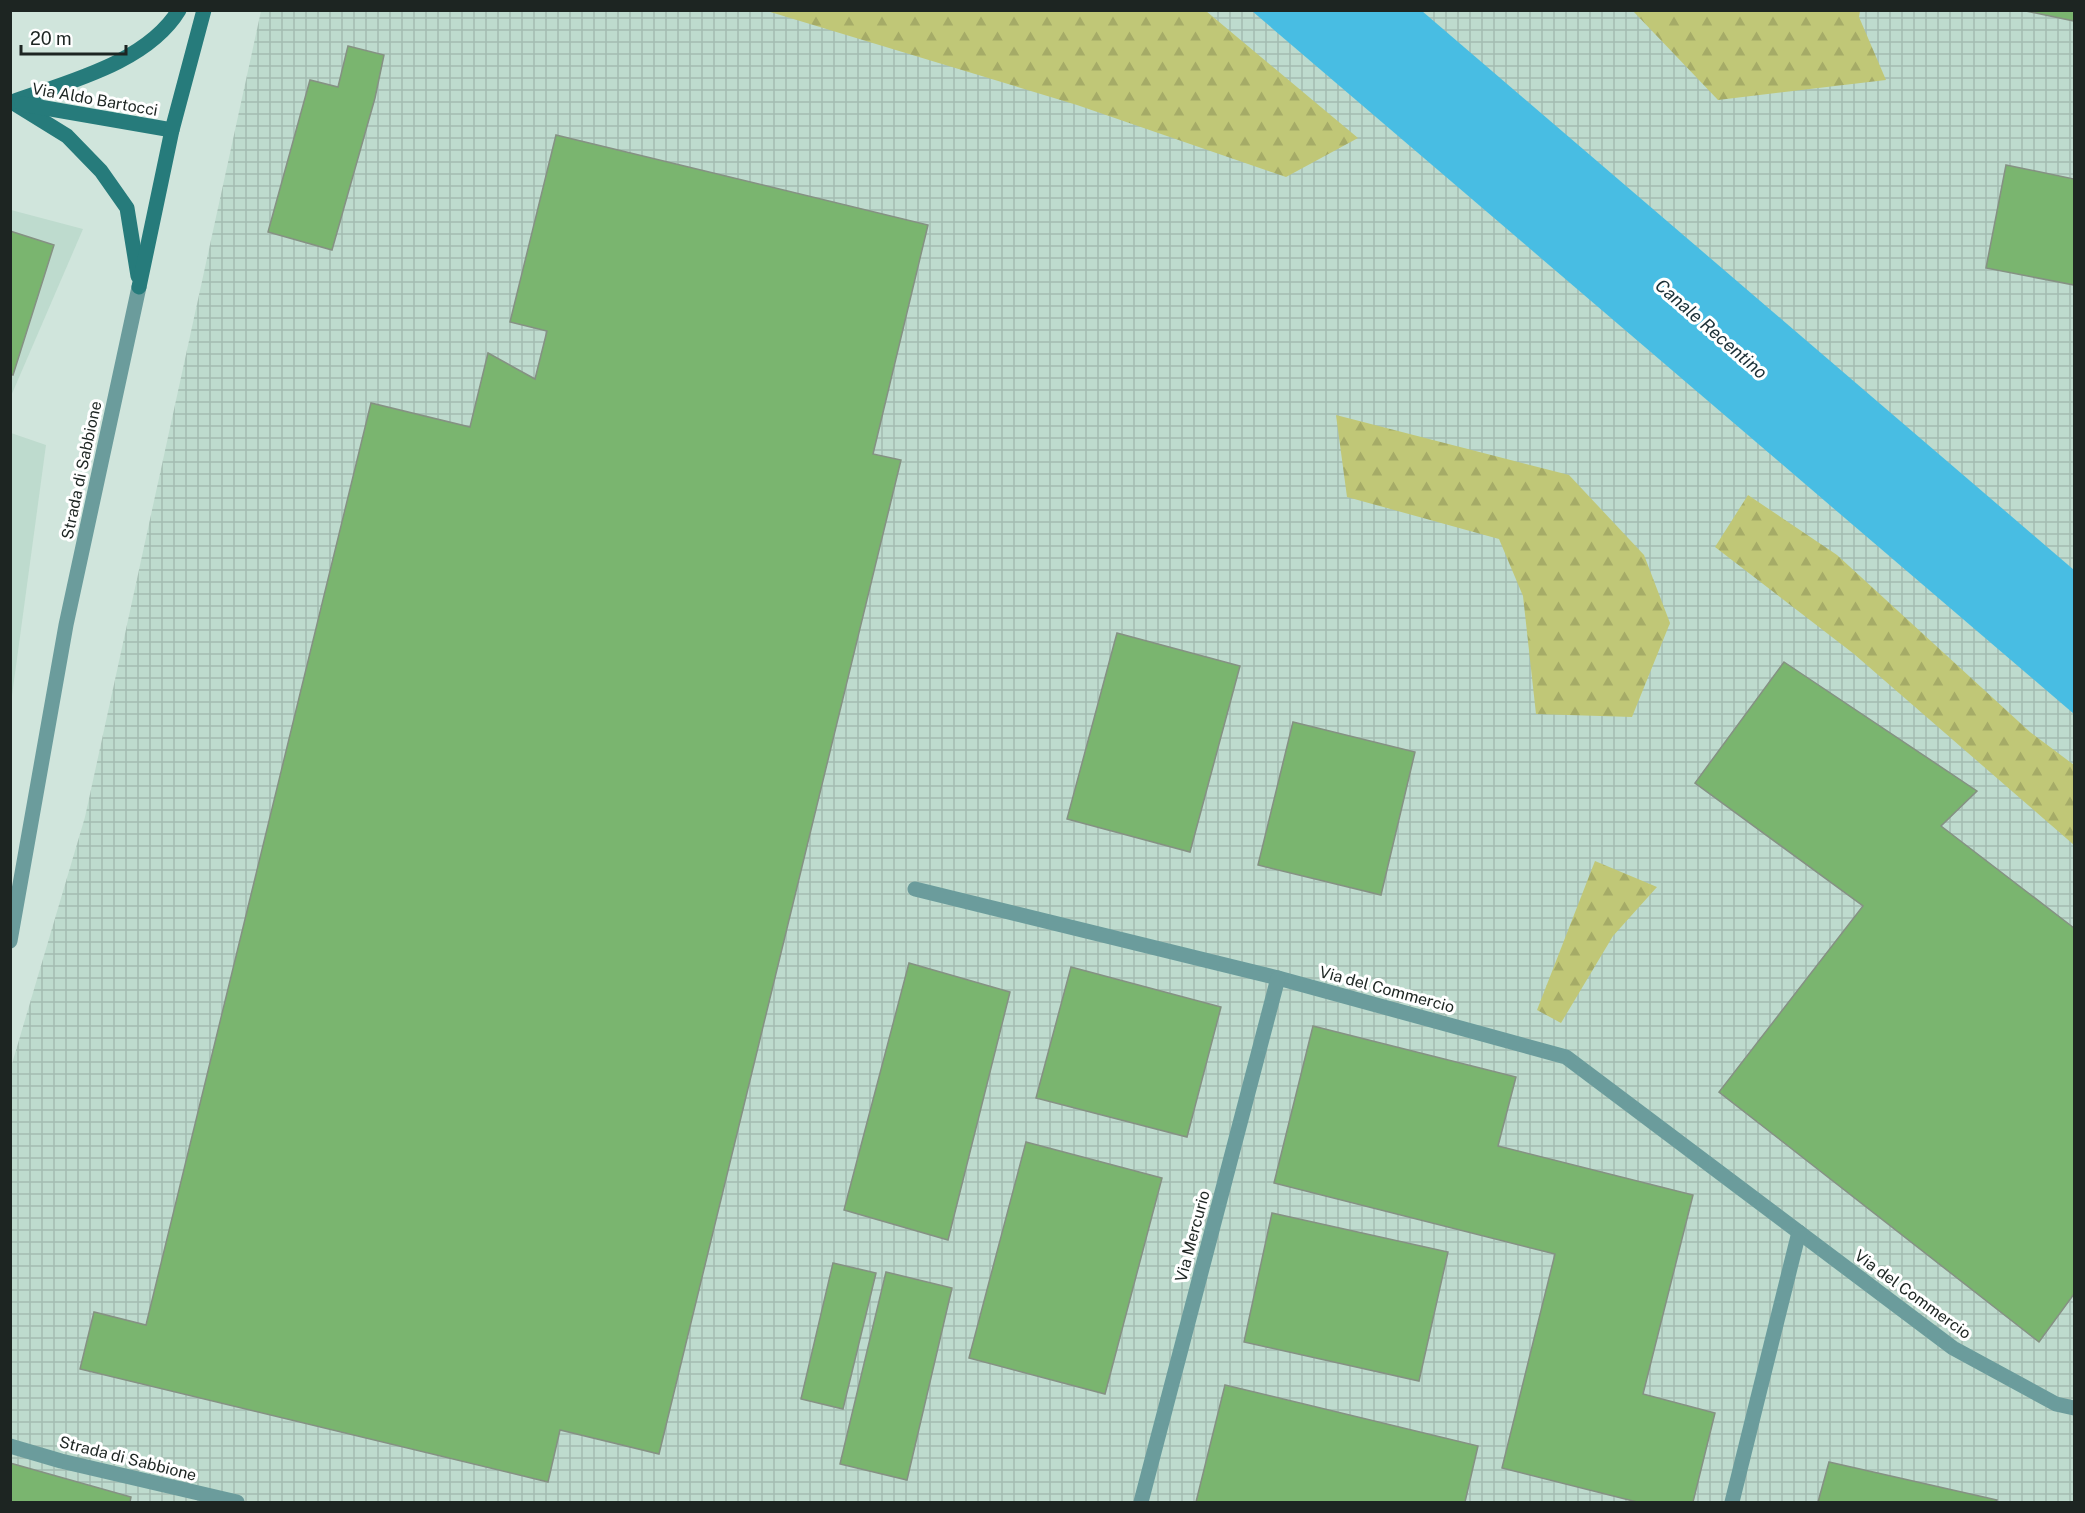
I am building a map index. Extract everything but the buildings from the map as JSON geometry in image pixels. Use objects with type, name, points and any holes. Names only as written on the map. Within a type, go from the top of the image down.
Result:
[{"type":"main road","name":"Via Aldo Bartocci","points":[[11,102],[111,66],[168,29],[179,10]]},
{"type":"main road","name":"Strada di Sabbione","points":[[139,287],[172,130],[204,10]]},
{"type":"main road","name":"Via Aldo Bartocci","points":[[11,102],[172,130]]},
{"type":"main road","name":"Via Aldo Bartocci","points":[[11,102],[67,136],[101,171],[121,198],[127,208],[139,287]]},
{"type":"street","name":"Strada di Sabbione","points":[[10,941],[66,625],[139,287]]},
{"type":"street","name":"Via del Commercio","points":[[915,889],[1278,978],[1566,1057],[1953,1348],[2056,1404],[2074,1408]]},
{"type":"street","name":"Via Mercurio","points":[[1141,1503],[1278,978]]},
{"type":"street","points":[[1732,1503],[1799,1232]]},
{"type":"street","name":"Strada di Sabbione","points":[[10,1446],[61,1461],[237,1503]]},
{"type":"shaded area","points":[[261,11],[2074,11],[2074,1502],[11,1502],[11,1067],[85,817]]},
{"type":"shaded area","points":[[11,210],[83,229],[11,396]]},
{"type":"shaded area","points":[[10,433],[46,445],[11,703]]},
{"type":"green space","points":[[767,11],[1206,11],[1358,138],[1286,177],[1077,105]]},
{"type":"green space","points":[[1633,11],[1860,11],[1859,17],[1886,80],[1718,100]]},
{"type":"green space","points":[[1336,415],[1569,475],[1644,555],[1670,623],[1632,717],[1536,714],[1523,596],[1499,539],[1347,497]]},
{"type":"green space","points":[[1748,495],[1837,555],[2030,732],[2074,765],[2074,845],[1854,654],[1715,547]]},
{"type":"green space","points":[[1595,861],[1657,887],[1613,936],[1561,1023],[1537,1010]]},
{"type":"water","name":"Canale Recentino","points":[[1252,11],[1422,11],[2074,570],[2074,714]]}]
